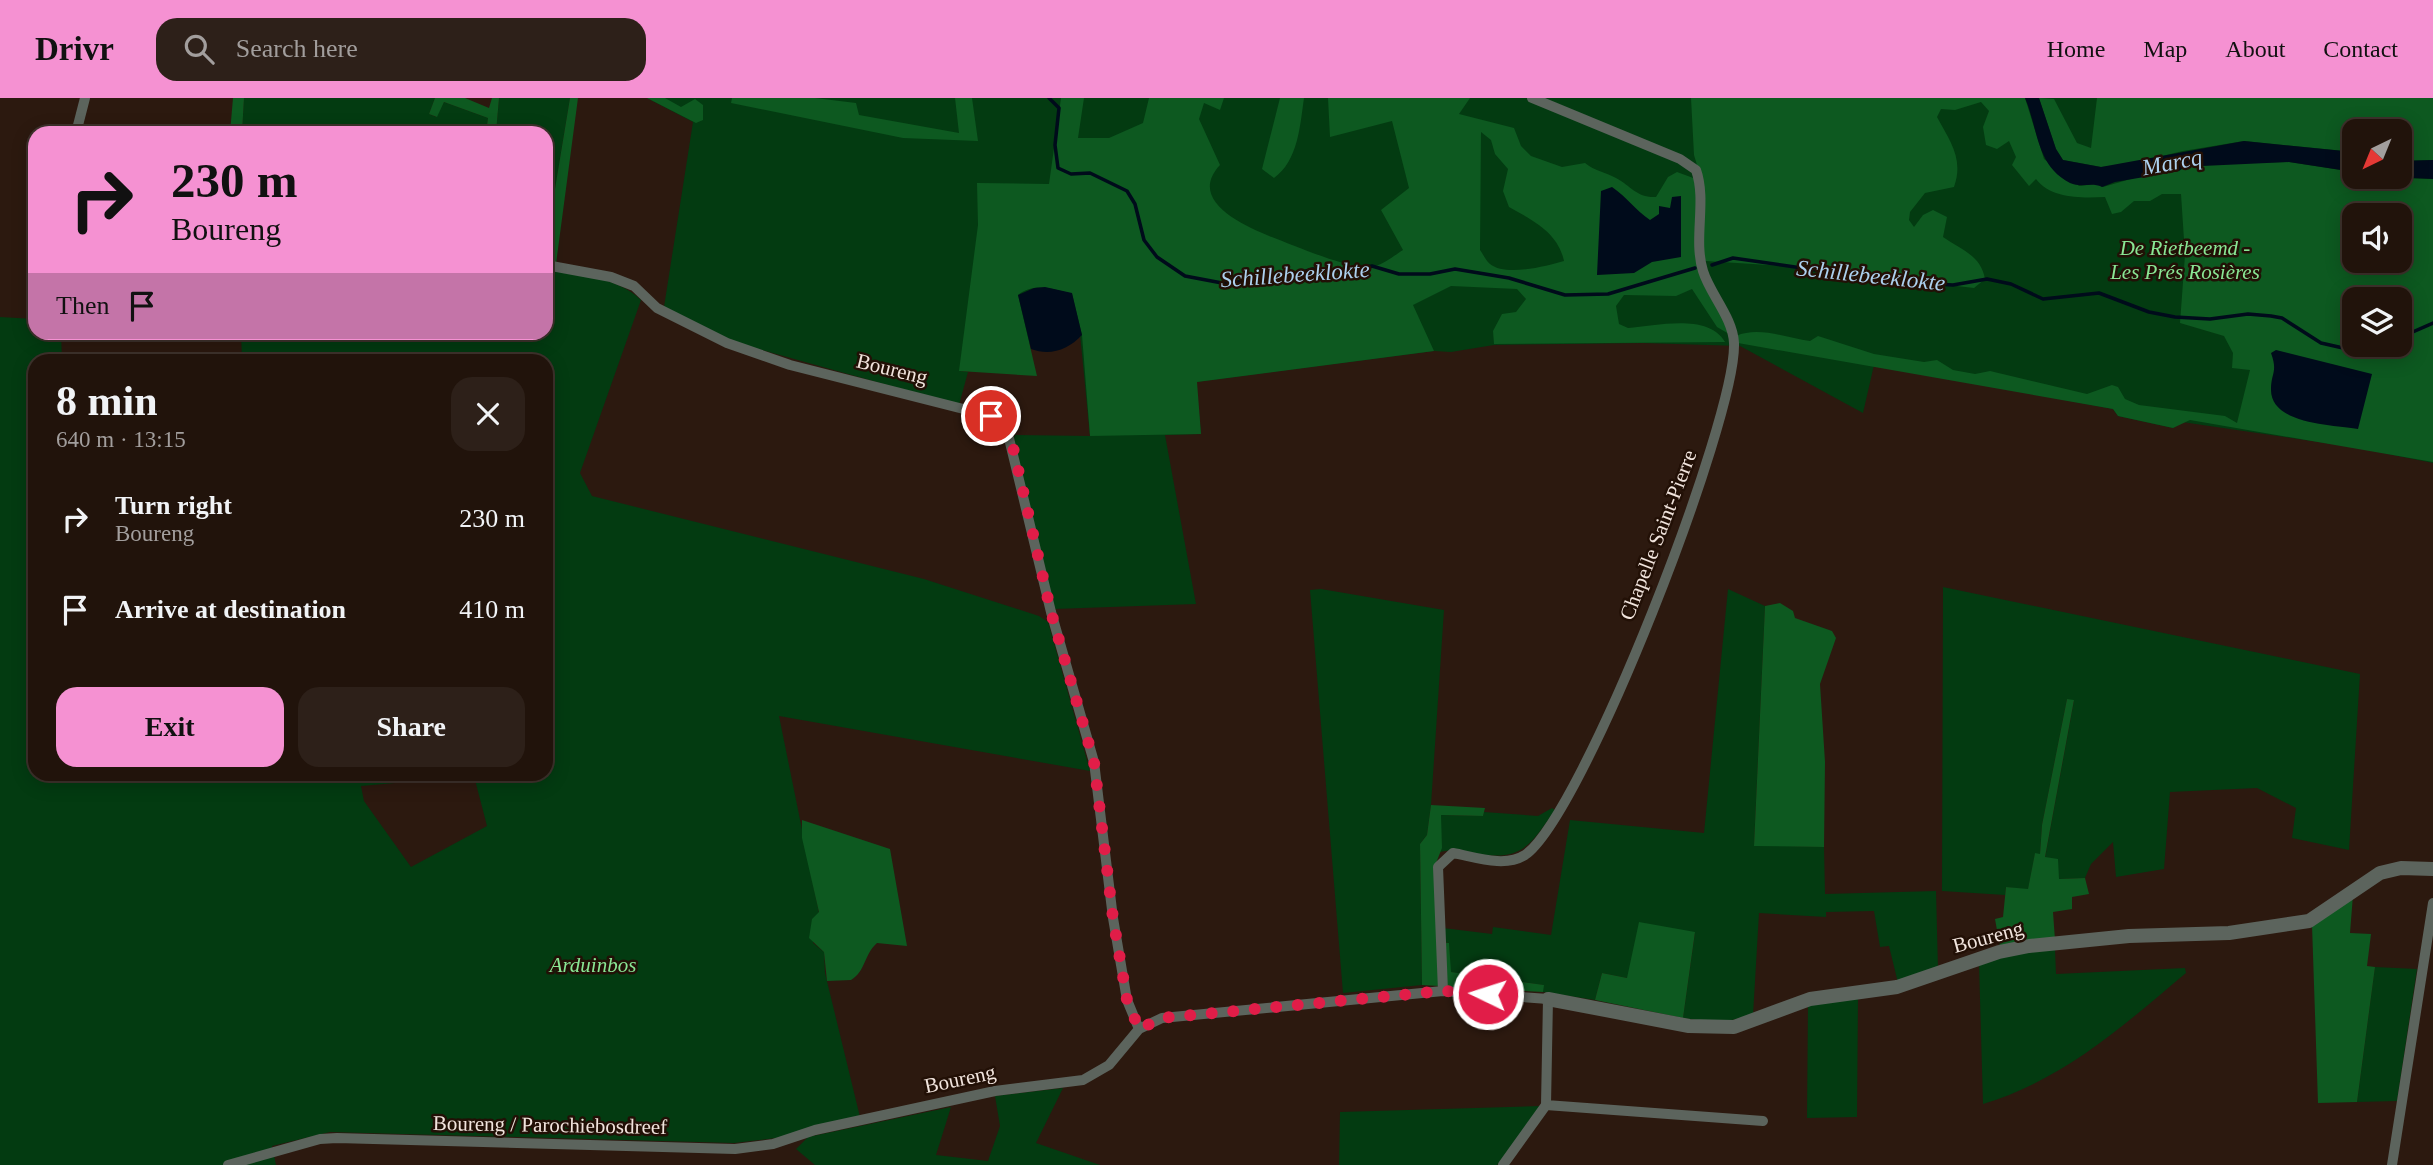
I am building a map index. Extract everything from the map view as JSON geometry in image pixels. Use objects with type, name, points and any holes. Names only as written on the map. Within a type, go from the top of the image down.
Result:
[{"type":"street","points":[[78,126],[85,98]]},
{"type":"street","name":"Chapelle Saint-Pierre","points":[[1443,991],[1438,872],[1441,862],[1453,853],[1502,861],[1519,858],[1537,843],[1567,796],[1612,705],[1690,516],[1721,418],[1734,345],[1729,326],[1703,272],[1696,170],[1680,159],[1532,98]]},
{"type":"street","name":"Boureng","points":[[553,266],[611,277],[634,286],[657,308],[727,343],[790,365],[991,416],[1006,426],[1051,612],[1094,762],[1113,918],[1127,1000],[1139,1029]]},
{"type":"street","name":"Boureng","points":[[773,1144],[815,1130],[995,1091],[1083,1080],[1110,1065],[1139,1029],[1162,1018],[1443,991],[1548,999],[1689,1026],[1734,1027],[1810,999],[1897,987],[1999,952],[2029,946],[2129,936],[2229,933],[2309,921],[2380,873],[2401,869],[2433,869]]},
{"type":"street","points":[[2392,1165],[2433,903]]},
{"type":"street","points":[[1503,1165],[1546,1105],[1548,999]]},
{"type":"street","points":[[1546,1105],[1763,1121]]},
{"type":"street","name":"Boureng / Parochiebosdreef","points":[[228,1165],[325,1139],[735,1149],[773,1144]]},
{"type":"green space","points":[[233,98],[244,98],[242,126],[231,126]]},
{"type":"green space","points":[[244,98],[435,98],[429,114],[436,117],[444,102],[488,118],[487,126],[242,126]]},
{"type":"green space","points":[[435,98],[465,98],[489,108],[492,98],[499,98],[497,126],[487,126],[488,118],[444,102],[437,117],[429,114]]},
{"type":"green space","points":[[499,98],[570,98],[553,201],[553,126],[497,126]]},
{"type":"green space","points":[[570,98],[578,98],[556,264],[553,263],[553,201]]},
{"type":"green space","name":"De Rietbeemd - Les Prés Rosières","points":[[647,98],[2433,98],[2433,463],[2353,447],[2182,422],[2173,428],[2118,416],[2113,409],[1874,365],[1863,413],[1740,346],[1643,343],[1494,345],[1451,352],[1434,351],[1196,382],[1201,434],[1165,435],[1196,604],[1054,609],[1014,438],[1015,435],[1090,436],[1079,324],[960,371],[968,372],[959,405],[733,342],[664,307],[693,122]]},
{"type":"green space","points":[[647,98],[665,98],[681,107],[695,99],[703,105],[703,120],[696,123]]},
{"type":"green space","points":[[732,98],[815,98],[856,103],[859,115],[959,133],[955,98],[972,98],[978,141],[903,138],[731,103]]},
{"type":"green space","points":[[1061,98],[1084,98],[1078,138],[1109,138],[1143,123],[1149,98],[1224,98],[1220,110],[1204,103],[1199,119],[1220,165],[1211,180],[1211,194],[1219,206],[1247,226],[1292,245],[1356,266],[1375,266],[1403,250],[1381,210],[1409,188],[1392,121],[1330,137],[1328,98],[1470,98],[1459,114],[1514,128],[1521,146],[1531,156],[1562,167],[1585,163],[1649,197],[1656,197],[1668,177],[1677,172],[1696,179],[1699,261],[1729,334],[1717,327],[1692,289],[1676,296],[1624,295],[1616,306],[1619,324],[1628,328],[1694,324],[1707,327],[1725,342],[1494,344],[1493,331],[1502,314],[1516,312],[1526,299],[1517,289],[1451,286],[1413,305],[1434,351],[1197,382],[1201,434],[1090,436],[1082,335],[1072,294],[1037,288],[1018,295],[1037,376],[959,371],[978,225],[977,183],[1049,184]],"holes":[[[1481,132],[1491,140],[1495,154],[1508,169],[1503,191],[1509,207],[1543,228],[1556,242],[1564,261],[1506,270],[1490,264],[1480,250]]]},
{"type":"green space","points":[[1280,98],[1304,98],[1293,153],[1282,171],[1274,178],[1262,169]]},
{"type":"green space","points":[[1691,98],[2025,98],[2044,159],[2079,186],[2096,184],[2103,187],[2193,161],[2197,164],[2289,162],[2342,170],[2342,189],[2412,189],[2412,178],[2433,179],[2433,462],[2190,420],[2173,428],[2118,416],[2113,409],[1738,343],[1736,336],[1754,332],[1810,341],[1818,336],[1874,354],[1924,362],[1937,360],[1953,370],[1975,374],[1990,371],[2087,394],[2112,385],[2118,387],[2125,399],[2139,405],[2225,416],[2237,423],[2250,370],[2232,368],[2233,353],[2224,336],[2180,323],[2185,255],[2181,194],[2162,194],[2150,201],[2134,201],[2121,212],[2112,214],[2105,197],[2058,194],[2042,186],[2036,179],[2029,186],[2012,165],[2016,157],[2009,141],[1997,149],[1986,145],[1983,127],[1989,111],[1981,102],[1955,110],[1941,109],[1937,117],[1954,150],[1957,177],[1954,187],[1925,193],[1910,212],[1909,220],[1914,227],[1923,215],[1933,210],[1947,217],[1943,237],[1975,259],[1983,271],[1985,279],[1974,288],[1784,266],[1706,261],[1702,259],[1700,175],[1694,155]]},
{"type":"green space","points":[[2039,98],[2054,99],[2077,143],[2091,148],[2097,98],[2433,98],[2433,160],[2412,161],[2412,119],[2342,119],[2342,151],[2244,141],[2183,151],[2124,165],[2101,167],[2063,160],[2056,149]]},
{"type":"green space","name":"Arduinbos","points":[[553,271],[608,281],[641,300],[580,473],[592,496],[924,579],[1039,616],[1048,622],[1090,771],[779,716],[819,913],[813,943],[824,952],[825,973],[860,1117],[776,1138],[734,1143],[330,1132],[272,1146],[276,1165],[0,1165],[0,317],[28,319],[28,340],[61,340],[62,354],[28,354],[28,781],[418,781],[361,786],[364,801],[411,867],[487,826],[475,781],[553,781],[553,354],[242,354],[241,340],[553,340]]},
{"type":"green space","points":[[1943,587],[2360,674],[2349,850],[2292,838],[2296,808],[2257,788],[2170,792],[2164,869],[2116,877],[2113,842],[2091,864],[2085,878],[2059,879],[2045,858],[2074,701],[2067,699],[2042,825],[2040,854],[2035,854],[2028,890],[2006,887],[2005,895],[1942,891]]},
{"type":"green space","points":[[1321,589],[1444,610],[1431,805],[1427,835],[1420,844],[1422,985],[1343,993],[1310,590]]},
{"type":"green space","points":[[1728,589],[1765,606],[1754,845],[1824,847],[1825,894],[1936,891],[1938,969],[1898,983],[1889,946],[1880,947],[1874,911],[1826,912],[1826,917],[1759,913],[1753,1015],[1719,1023],[1683,1018],[1695,933],[1627,978],[1602,973],[1595,1000],[1543,992],[1543,985],[1450,972],[1449,943],[1444,942],[1443,928],[1492,934],[1493,927],[1551,935],[1570,820],[1704,833]]},
{"type":"green space","points":[[1780,603],[1793,611],[1795,618],[1832,631],[1836,638],[1820,684],[1825,762],[1824,847],[1754,846],[1765,606]]},
{"type":"green space","points":[[2067,699],[2074,700],[2045,857],[2058,859],[2059,879],[2085,878],[2089,894],[2072,897],[2072,909],[2053,912],[2055,940],[2000,947],[1995,919],[2003,917],[2006,887],[2028,889],[2035,853],[2040,854],[2042,825]]},
{"type":"green space","points":[[1431,805],[1485,808],[1483,816],[1441,815],[1442,848],[1434,868],[1437,942],[1449,943],[1451,972],[1544,985],[1543,992],[1422,985],[1420,844],[1427,835]]},
{"type":"green space","points":[[1552,808],[1555,810],[1540,832],[1516,852],[1494,855],[1460,851],[1440,852],[1441,815],[1483,816],[1484,812],[1538,816]]},
{"type":"green space","points":[[802,820],[890,849],[907,946],[877,943],[860,972],[851,980],[827,981],[824,952],[809,938],[812,919],[819,912],[802,838]]},
{"type":"green space","points":[[2353,895],[2350,933],[2371,934],[2367,966],[2375,967],[2357,1102],[2318,1103],[2312,925]]},
{"type":"green space","points":[[1639,922],[1695,932],[1683,1018],[1595,1000],[1602,973],[1627,978]]},
{"type":"green space","points":[[2055,949],[2056,974],[2185,968],[2186,973],[2115,1031],[2066,1066],[2012,1094],[1983,1104],[1979,963],[2002,956]]},
{"type":"green space","points":[[2375,967],[2417,969],[2397,1101],[2357,1102]]},
{"type":"green space","points":[[1858,997],[1857,1117],[1807,1118],[1808,1003]]},
{"type":"green space","points":[[1063,1088],[1036,1143],[1100,1165],[815,1165],[796,1149],[808,1137],[951,1107],[936,1155],[988,1161],[1000,1126],[995,1096]]},
{"type":"green space","points":[[1540,1106],[1531,1124],[1497,1165],[1339,1165],[1340,1112]]},
{"type":"water","name":"Marcq","points":[[2025,98],[2039,98],[2056,149],[2063,160],[2101,167],[2244,141],[2342,151],[2342,170],[2289,162],[2202,166],[2193,161],[2179,171],[2115,182],[2102,187],[2074,184],[2059,176],[2050,167],[2044,157]]},
{"type":"water","points":[[2433,160],[2433,179],[2412,178],[2412,161]]},
{"type":"water","points":[[1612,187],[1650,220],[1659,214],[1659,206],[1670,208],[1672,197],[1681,196],[1681,257],[1652,262],[1634,273],[1597,275],[1601,191]]},
{"type":"water","points":[[1045,287],[1072,293],[1082,335],[1065,348],[1052,352],[1031,349],[1018,295],[1034,288]]},
{"type":"water","points":[[2276,350],[2372,374],[2358,429],[2306,421],[2281,410],[2274,401],[2271,389],[2274,369],[2271,353]]},
{"type":"waterway","name":"Schillebeeklokte","points":[[1049,98],[1059,108],[1055,145],[1058,168],[1071,174],[1090,173],[1127,191],[1135,204],[1144,240],[1157,257],[1185,276],[1222,283],[1279,279],[1313,269],[1333,272],[1372,266],[1399,274],[1430,274],[1455,269],[1509,278],[1565,295],[1608,294],[1695,268]]},
{"type":"waterway","name":"Schillebeeklokte","points":[[1712,265],[1733,258],[1898,282],[1953,285],[1987,279],[2011,284],[2043,299],[2099,293],[2149,312],[2175,317],[2210,319],[2248,314],[2282,318],[2321,343],[2342,348]]},
{"type":"waterway","name":"Schillebeeklokte","points":[[2412,332],[2433,323]]},
{"type":"route","points":[[991,416],[997,418],[1009,430],[1051,612],[1094,762],[1113,918],[1127,1000],[1139,1029],[1162,1018],[1443,991],[1488,994]]}]
